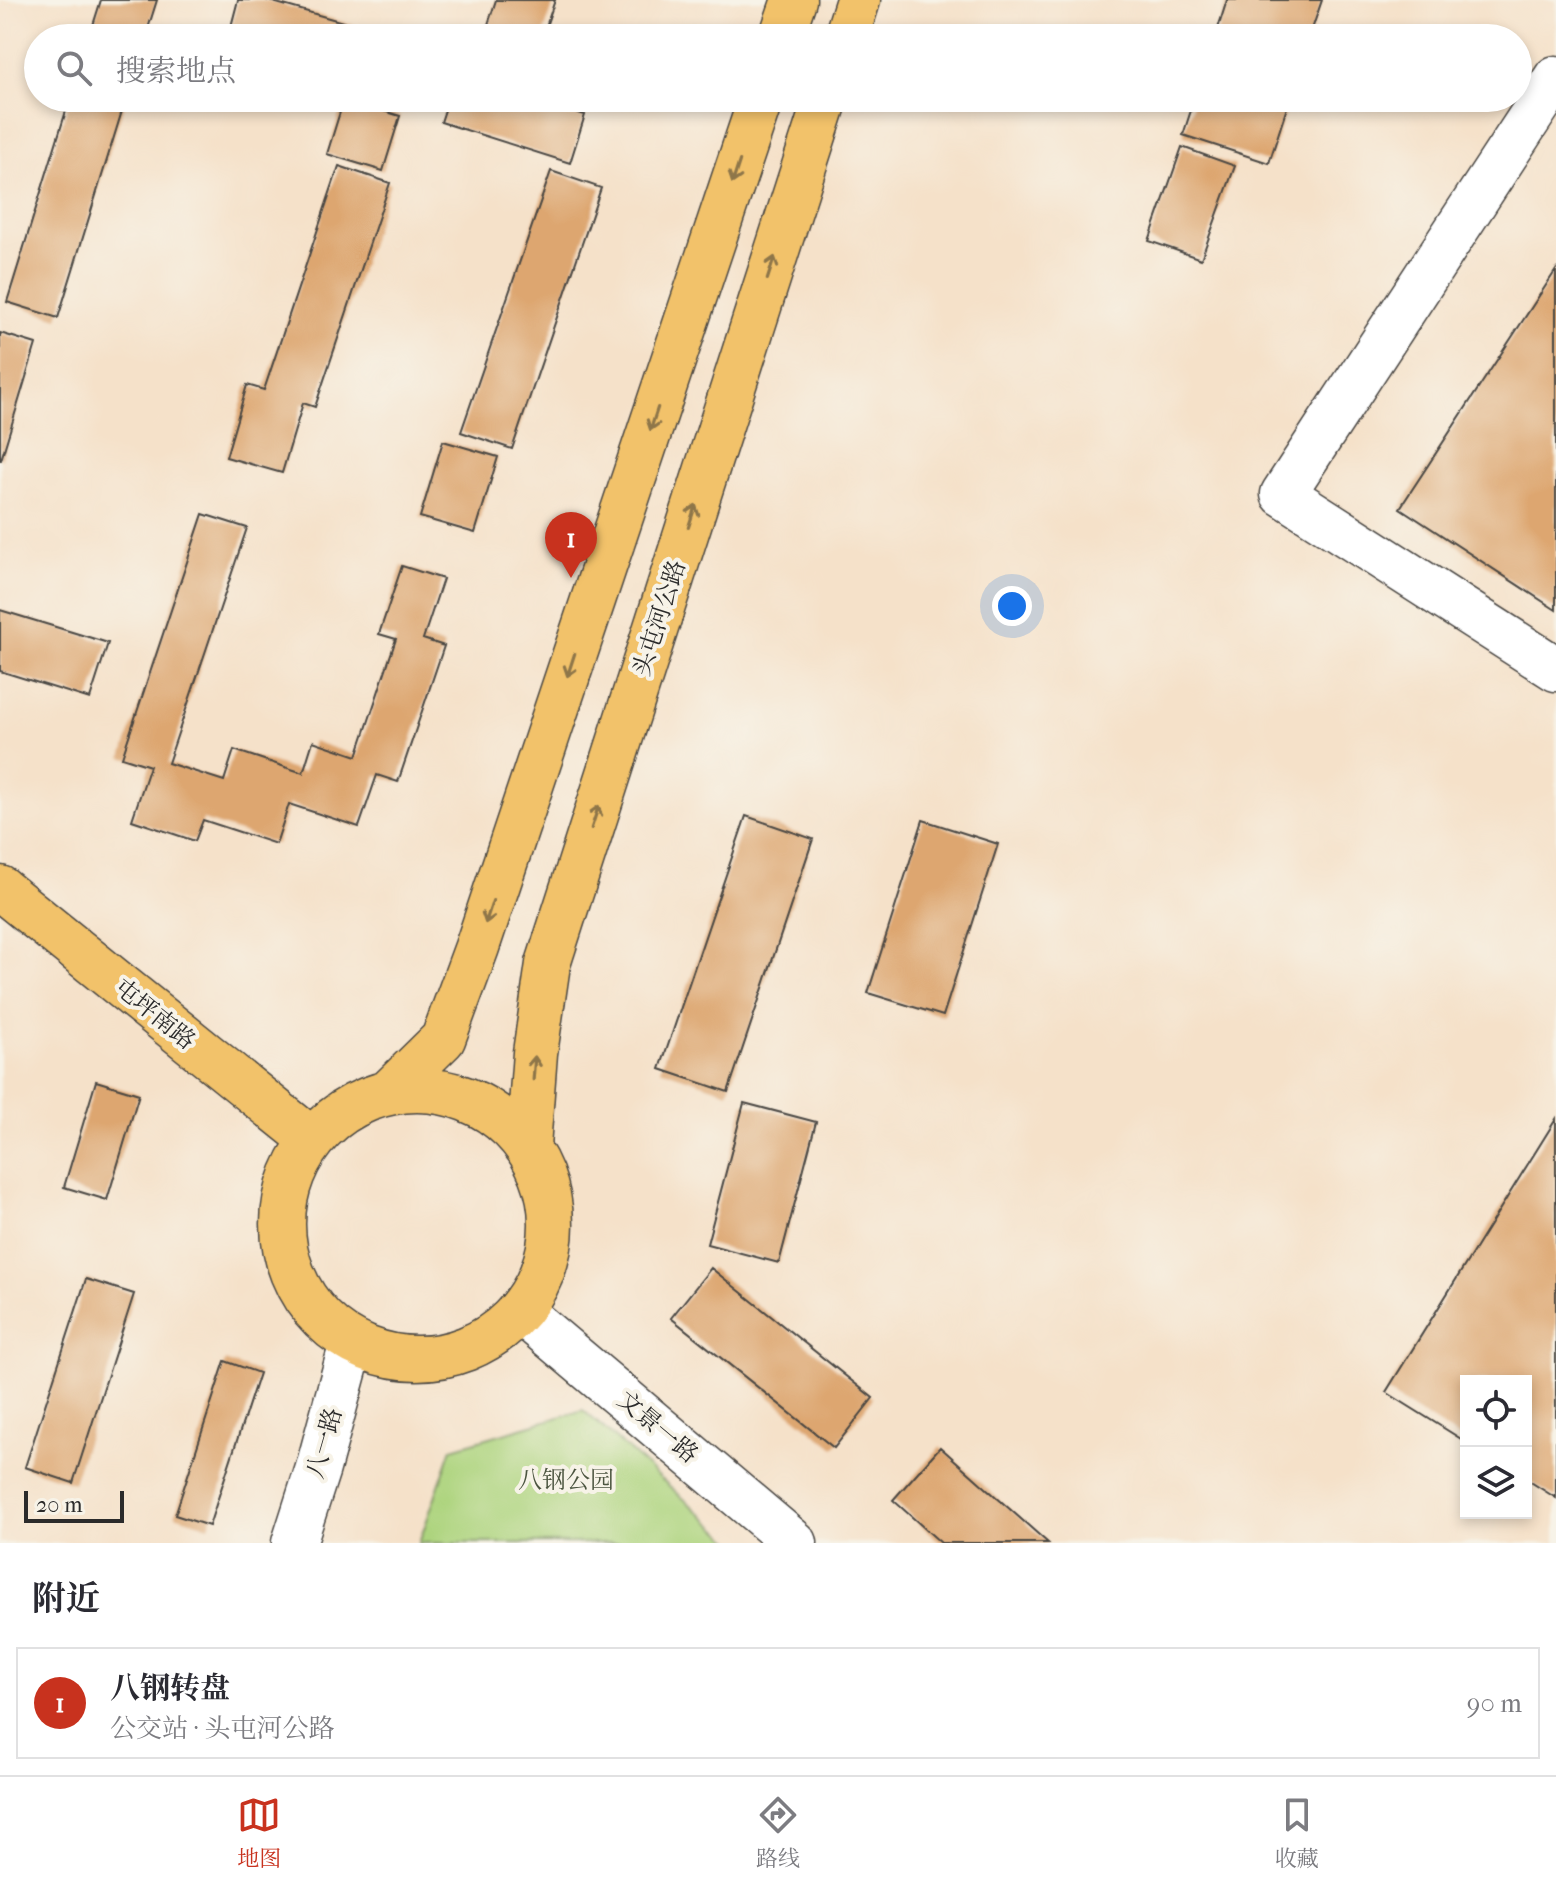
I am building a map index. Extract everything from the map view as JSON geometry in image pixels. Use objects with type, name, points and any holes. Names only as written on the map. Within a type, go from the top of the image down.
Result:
[{"type":"main road","points":[[786,24],[794,0]]},
{"type":"main road","points":[[850,24],[858,0]]},
{"type":"main road","points":[[390,1091],[443,1039],[756,112]]},
{"type":"main road","name":"头屯河公路","points":[[528,1146],[535,1053],[548,964],[822,112]]},
{"type":"main road","name":"屯坪南路","points":[[0,888],[311,1139]]},
{"type":"main road","points":[[390,1091],[442,1091],[490,1110],[528,1146],[550,1200],[547,1259],[520,1311],[471,1348],[411,1359],[352,1343],[307,1305],[284,1251],[285,1192],[311,1139],[346,1108],[390,1091]]},
{"type":"street","points":[[1556,78],[1283,494],[1556,669]]},
{"type":"street","name":"文景一路","points":[[520,1311],[795,1543]]},
{"type":"street","name":"八一路","points":[[294,1543],[352,1343]]},
{"type":"green space","name":"八钢公园","points":[[583,1410],[734,1543],[419,1543],[452,1448]]},
{"type":"building","points":[[101,0],[157,0],[149,24],[93,24]]},
{"type":"building","points":[[238,0],[266,0],[350,24],[232,24]]},
{"type":"building","points":[[496,0],[555,0],[547,24],[488,24]]},
{"type":"building","points":[[1227,0],[1322,0],[1314,24],[1219,24]]},
{"type":"building","points":[[66,112],[122,112],[58,318],[7,302]]},
{"type":"building","points":[[340,112],[387,112],[400,116],[383,171],[327,154]]},
{"type":"building","points":[[444,112],[575,112],[585,115],[570,163],[441,122]]},
{"type":"building","points":[[1190,112],[1285,112],[1269,163],[1183,135]]},
{"type":"building","points":[[1182,147],[1235,166],[1201,259],[1149,241]]},
{"type":"building","points":[[339,166],[390,183],[315,407],[303,403],[282,473],[226,457],[247,385],[264,390]]},
{"type":"building","points":[[551,171],[601,188],[512,449],[461,432]]},
{"type":"building","points":[[1556,270],[1556,610],[1400,508]]},
{"type":"building","points":[[0,333],[36,344],[1,460],[0,460]]},
{"type":"building","points":[[443,441],[498,457],[475,533],[420,517]]},
{"type":"building","points":[[203,514],[247,528],[168,763],[224,781],[234,750],[303,773],[313,741],[357,756],[396,639],[379,634],[402,566],[443,579],[423,639],[444,646],[398,782],[377,775],[359,827],[289,804],[276,844],[203,820],[195,841],[132,820],[150,766],[122,757]]},
{"type":"building","points":[[0,610],[108,643],[90,699],[0,671]]},
{"type":"building","points":[[746,816],[813,839],[728,1092],[660,1069]]},
{"type":"building","points":[[923,820],[998,844],[943,1016],[868,993]]},
{"type":"building","points":[[96,1081],[139,1094],[107,1200],[64,1187]]},
{"type":"building","points":[[744,1103],[816,1122],[779,1263],[707,1244]]},
{"type":"building","points":[[1556,1119],[1556,1498],[1532,1483],[1532,1375],[1460,1375],[1460,1438],[1386,1392]]},
{"type":"building","points":[[711,1268],[873,1398],[834,1448],[671,1318]]},
{"type":"building","points":[[86,1279],[134,1294],[73,1483],[25,1467]]},
{"type":"building","points":[[225,1361],[259,1373],[209,1526],[175,1515]]},
{"type":"building","points":[[940,1447],[1048,1543],[941,1543],[893,1500]]},
{"type":"place","name":"八钢转盘","points":[[571,578]]}]
